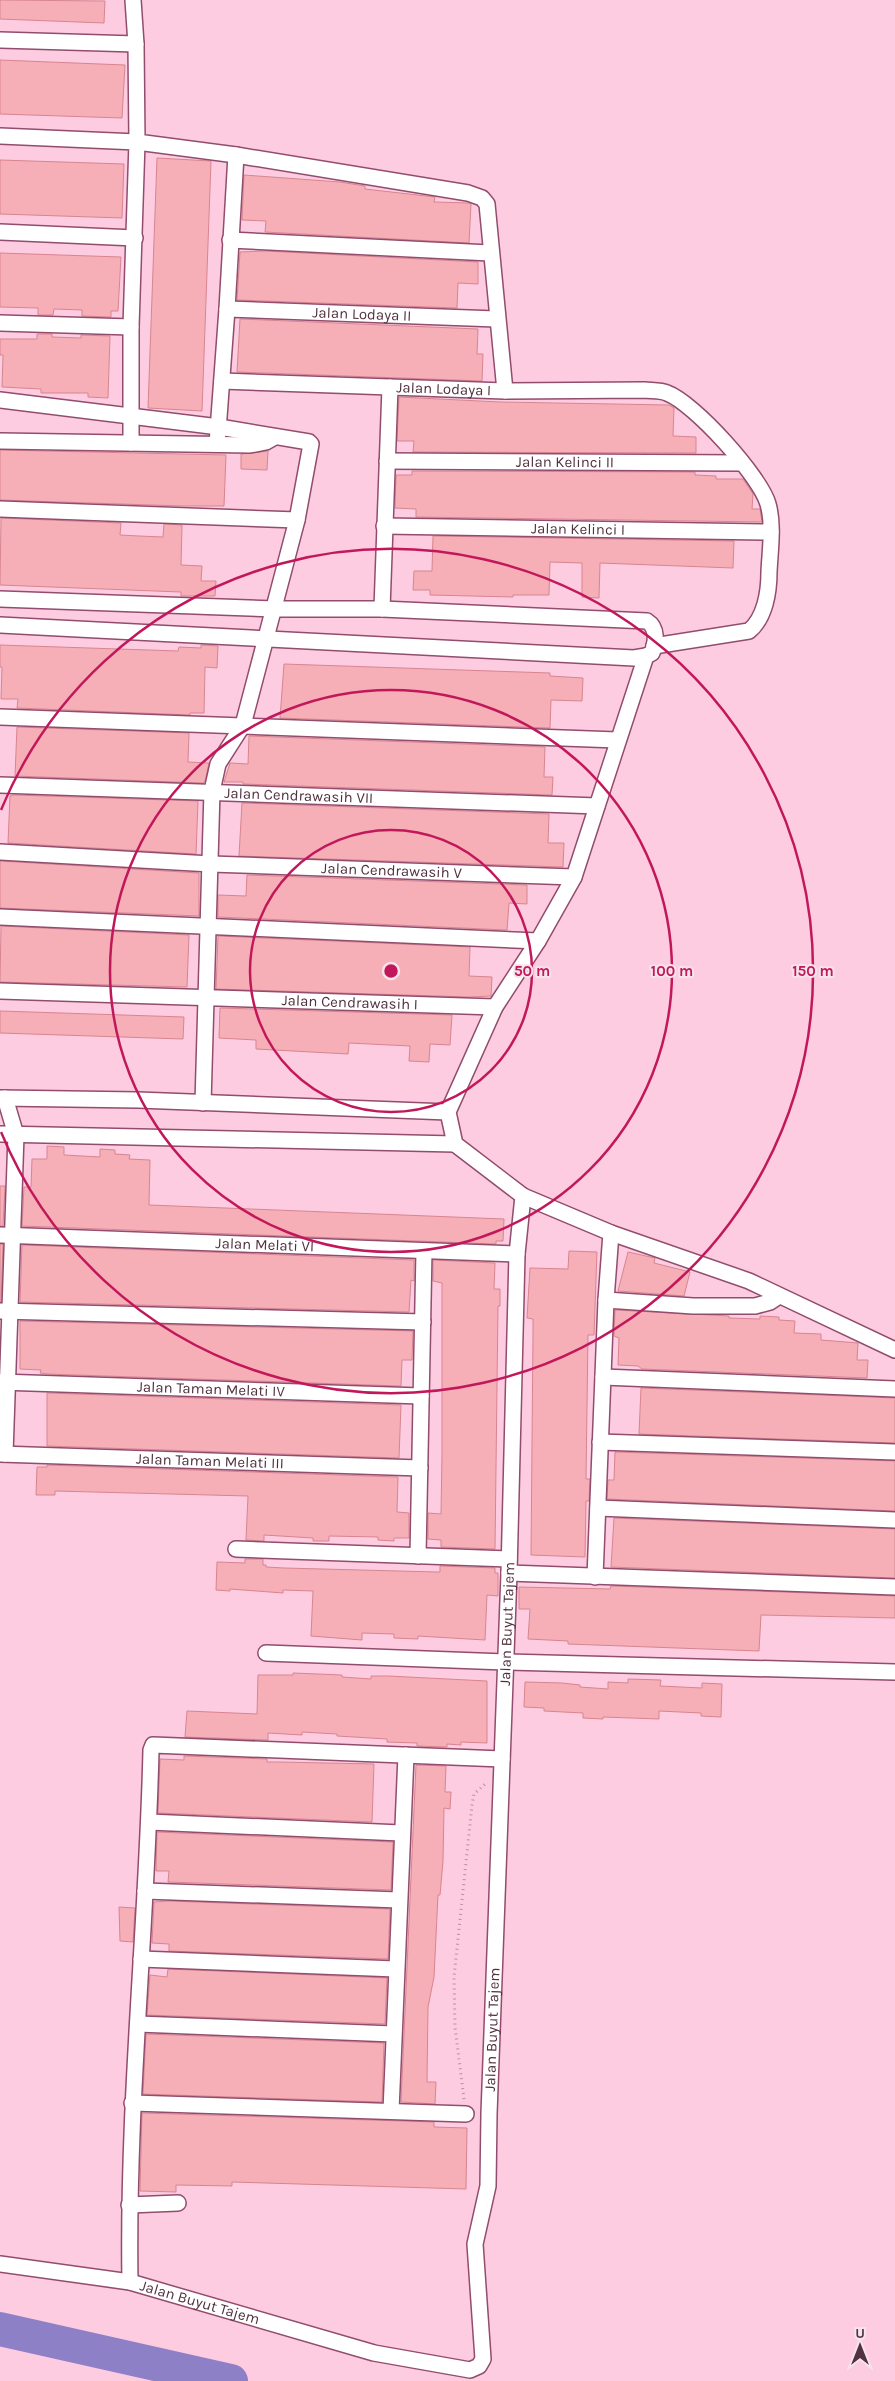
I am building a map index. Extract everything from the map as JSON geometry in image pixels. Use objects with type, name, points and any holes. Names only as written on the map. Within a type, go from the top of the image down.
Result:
[{"type":"street","points":[[130,443],[131,327],[137,142],[136,44],[133,0]]},
{"type":"street","points":[[0,40],[136,44]]},
{"type":"street","points":[[0,136],[137,142],[236,155],[468,193],[482,198],[487,204],[504,391]]},
{"type":"street","points":[[217,444],[236,155]]},
{"type":"street","points":[[0,232],[134,238]]},
{"type":"street","points":[[230,240],[490,253]]},
{"type":"street","name":"Jalan Lodaya II","points":[[227,309],[496,319]]},
{"type":"street","points":[[0,323],[131,327]]},
{"type":"street","name":"Jalan Lodaya I","points":[[222,381],[504,391],[644,390],[666,392],[687,405],[697,414],[742,463]]},
{"type":"street","points":[[382,609],[390,387]]},
{"type":"street","points":[[0,400],[219,427],[312,444],[297,520],[243,725],[218,764],[212,791],[203,1103]]},
{"type":"street","points":[[0,441],[260,444],[274,436]]},
{"type":"street","name":"Jalan Kelinci II","points":[[387,461],[742,463]]},
{"type":"street","points":[[0,625],[634,658],[650,651],[744,634],[759,621],[769,588],[771,517],[768,502],[756,481],[742,463]]},
{"type":"street","points":[[0,509],[297,520]]},
{"type":"street","name":"Jalan Kelinci I","points":[[384,526],[770,532]]},
{"type":"street","points":[[0,599],[275,609],[382,609],[647,621],[654,630],[650,651],[617,740],[574,878],[538,941],[495,1007],[448,1112],[454,1144]]},
{"type":"street","points":[[44,627],[46,601]]},
{"type":"street","points":[[0,717],[617,740]]},
{"type":"street","name":"Jalan Cendrawasih VII","points":[[0,785],[597,806]]},
{"type":"street","name":"Jalan Cendrawasih V","points":[[0,852],[211,864],[574,878]]},
{"type":"street","points":[[0,917],[538,941]]},
{"type":"street","name":"Jalan Cendrawasih I","points":[[0,991],[495,1007]]},
{"type":"street","points":[[3,1454],[7,1235],[16,1135],[2,1098],[448,1112]]},
{"type":"street","points":[[0,1134],[454,1144],[523,1196],[611,1233],[748,1281],[895,1350]]},
{"type":"street","name":"Jalan Buyut Tajem","points":[[0,2264],[130,2282],[374,2353],[470,2370],[479,2366],[483,2359],[475,2244],[488,2186],[509,1566],[517,1254],[523,1196]]},
{"type":"street","points":[[595,1577],[606,1300],[611,1233]]},
{"type":"street","name":"Jalan Melati VI","points":[[7,1235],[517,1254]]},
{"type":"street","points":[[418,1556],[424,1251]]},
{"type":"street","points":[[606,1300],[693,1306],[755,1306],[770,1302],[779,1296]]},
{"type":"street","points":[[5,1311],[423,1322]]},
{"type":"street","points":[[603,1377],[895,1389]]},
{"type":"street","name":"Jalan Taman Melati IV","points":[[4,1382],[421,1396]]},
{"type":"street","points":[[600,1442],[895,1452]]},
{"type":"street","name":"Jalan Taman Melati III","points":[[3,1454],[420,1468]]},
{"type":"street","points":[[598,1508],[895,1520]]},
{"type":"street","points":[[236,1549],[418,1556],[595,1577],[895,1587]]},
{"type":"street","points":[[266,1653],[505,1662],[895,1672]]},
{"type":"street","points":[[130,2282],[129,2204],[132,2103],[149,1822],[151,1750],[153,1745],[502,1758]]},
{"type":"street","points":[[391,2111],[406,1754]]},
{"type":"street","points":[[149,1822],[402,1833]]},
{"type":"street","points":[[145,1891],[399,1900]]},
{"type":"street","points":[[141,1958],[396,1969]]},
{"type":"street","points":[[138,2024],[393,2034]]},
{"type":"street","points":[[132,2103],[466,2114]]},
{"type":"street","points":[[129,2204],[178,2203]]},
{"type":"path","points":[[466,2114],[455,2027],[454,1976],[474,1794],[479,1788],[501,1774]]},
{"type":"building","points":[[0,0],[105,1],[104,23],[0,19]]},
{"type":"building","points":[[0,60],[125,65],[122,118],[0,114]]},
{"type":"building","points":[[157,158],[211,161],[202,411],[148,408]]},
{"type":"building","points":[[0,160],[124,164],[122,218],[0,214]]},
{"type":"building","points":[[244,175],[340,182],[365,186],[365,189],[435,197],[434,202],[469,203],[471,204],[469,243],[265,232],[266,221],[242,220]]},
{"type":"building","points":[[265,251],[478,262],[478,284],[458,283],[457,308],[237,300],[240,252]]},
{"type":"building","points":[[0,253],[121,257],[118,311],[111,311],[111,317],[82,316],[82,310],[54,309],[53,315],[38,315],[38,308],[0,307]]},
{"type":"building","points":[[240,319],[478,329],[477,354],[483,354],[482,381],[237,372]]},
{"type":"building","points":[[37,334],[52,334],[52,337],[81,338],[81,335],[110,336],[108,398],[88,397],[88,393],[41,393],[41,389],[2,387],[3,355],[0,355],[0,339],[37,339]]},
{"type":"building","points":[[399,397],[500,402],[669,405],[674,408],[673,436],[696,437],[696,453],[413,452],[414,441],[397,441]]},
{"type":"building","points":[[0,450],[226,455],[224,506],[0,500]]},
{"type":"building","points":[[268,451],[267,470],[241,469],[241,454]]},
{"type":"building","points":[[412,471],[695,472],[695,475],[716,476],[716,479],[743,479],[753,494],[752,509],[760,509],[762,522],[416,517],[416,509],[395,508],[396,475],[412,475]]},
{"type":"building","points":[[1,518],[121,523],[120,535],[163,537],[164,524],[182,525],[181,565],[202,566],[201,581],[216,581],[215,596],[181,596],[181,592],[0,585]]},
{"type":"building","points":[[433,536],[734,541],[733,568],[600,563],[599,598],[582,597],[582,563],[550,562],[549,595],[513,595],[513,597],[430,595],[430,590],[413,590],[414,571],[432,571]]},
{"type":"building","points":[[0,645],[178,651],[179,647],[201,648],[201,645],[218,646],[217,668],[205,667],[204,713],[190,713],[190,715],[17,708],[18,699],[1,699],[2,667],[0,667]]},
{"type":"building","points":[[284,664],[550,673],[550,676],[583,678],[582,701],[551,700],[550,728],[280,718]]},
{"type":"building","points":[[17,727],[189,733],[188,762],[209,763],[205,781],[203,783],[15,776]]},
{"type":"building","points":[[249,736],[545,747],[544,777],[553,777],[552,795],[224,782],[230,763],[248,764]]},
{"type":"building","points":[[10,796],[198,801],[196,854],[8,843]]},
{"type":"building","points":[[242,803],[549,814],[548,843],[564,843],[563,867],[239,856]]},
{"type":"building","points":[[0,861],[199,873],[199,916],[0,908]]},
{"type":"building","points":[[247,875],[527,885],[527,904],[509,903],[507,930],[218,917],[218,895],[246,896]]},
{"type":"building","points":[[1,926],[189,935],[187,987],[0,982]]},
{"type":"building","points":[[218,936],[470,947],[469,976],[492,977],[491,996],[470,997],[216,989]]},
{"type":"building","points":[[220,1008],[452,1015],[450,1045],[430,1044],[429,1062],[409,1061],[410,1046],[349,1043],[348,1054],[256,1049],[256,1040],[219,1038]]},
{"type":"building","points":[[0,1011],[184,1017],[183,1039],[0,1033]]},
{"type":"building","points":[[47,1146],[64,1147],[64,1155],[100,1157],[100,1149],[115,1150],[115,1154],[130,1155],[129,1159],[150,1160],[149,1205],[504,1219],[503,1241],[496,1241],[496,1244],[22,1226],[24,1187],[31,1187],[32,1159],[47,1159]]},
{"type":"building","points":[[0,1186],[5,1186],[3,1226],[0,1226]]},
{"type":"building","points":[[0,1244],[3,1244],[1,1302],[0,1302]]},
{"type":"building","points":[[22,1245],[414,1260],[414,1281],[411,1280],[409,1312],[20,1302]]},
{"type":"building","points":[[569,1251],[597,1252],[594,1335],[588,1335],[586,1479],[590,1479],[589,1501],[586,1501],[585,1557],[531,1555],[533,1319],[527,1318],[530,1268],[568,1269]]},
{"type":"building","points":[[628,1252],[655,1258],[654,1263],[690,1272],[684,1296],[618,1291]]},
{"type":"building","points":[[433,1260],[495,1263],[494,1289],[500,1289],[500,1306],[498,1306],[495,1549],[441,1547],[441,1540],[428,1539],[428,1513],[441,1514],[442,1283],[433,1281]]},
{"type":"building","points":[[615,1310],[729,1316],[729,1318],[760,1319],[760,1316],[779,1317],[779,1320],[795,1321],[794,1333],[821,1334],[821,1340],[858,1343],[857,1360],[868,1360],[867,1378],[642,1369],[638,1366],[618,1365],[619,1338],[614,1336]]},
{"type":"building","points":[[20,1321],[413,1331],[412,1360],[402,1360],[401,1386],[47,1374],[40,1373],[41,1370],[20,1369]]},
{"type":"building","points":[[641,1388],[895,1398],[895,1443],[639,1434]]},
{"type":"building","points":[[47,1393],[401,1405],[399,1458],[47,1446]]},
{"type":"building","points":[[615,1452],[895,1461],[895,1511],[607,1499],[608,1480],[614,1480]]},
{"type":"building","points":[[47,1465],[398,1477],[397,1512],[409,1513],[409,1538],[394,1538],[394,1541],[378,1540],[378,1537],[329,1536],[329,1541],[313,1541],[313,1538],[264,1535],[264,1541],[246,1540],[248,1496],[55,1491],[55,1495],[36,1495],[37,1467],[47,1467]]},
{"type":"building","points":[[614,1518],[895,1529],[895,1578],[611,1567]]},
{"type":"building","points":[[245,1559],[263,1559],[263,1565],[266,1565],[266,1567],[284,1568],[440,1572],[440,1566],[495,1568],[495,1573],[498,1573],[498,1596],[487,1595],[485,1640],[418,1636],[418,1639],[394,1638],[394,1634],[362,1633],[362,1640],[311,1636],[313,1591],[283,1590],[283,1593],[230,1589],[230,1591],[216,1590],[217,1562],[245,1563]]},
{"type":"building","points":[[611,1586],[895,1596],[895,1618],[761,1615],[759,1651],[568,1644],[568,1641],[528,1639],[530,1609],[519,1609],[519,1587],[610,1589]]},
{"type":"building","points":[[293,1673],[342,1675],[342,1677],[371,1679],[371,1676],[388,1676],[487,1681],[487,1743],[461,1742],[461,1745],[447,1744],[447,1747],[417,1746],[417,1743],[387,1742],[387,1739],[302,1732],[302,1735],[268,1733],[268,1740],[185,1737],[187,1711],[257,1714],[258,1675],[293,1675]]},
{"type":"building","points":[[628,1679],[661,1680],[660,1686],[702,1688],[702,1683],[722,1684],[721,1717],[701,1716],[701,1713],[659,1711],[659,1719],[583,1718],[583,1713],[544,1711],[544,1708],[524,1707],[525,1682],[562,1683],[580,1685],[580,1687],[608,1689],[608,1682],[628,1683]]},
{"type":"building","points":[[184,1756],[267,1759],[267,1762],[374,1764],[372,1822],[158,1813],[160,1759],[184,1760]]},
{"type":"building","points":[[416,1765],[446,1766],[445,1792],[451,1792],[450,1809],[444,1808],[443,1861],[440,1895],[438,1895],[434,1977],[428,2007],[427,2082],[436,2082],[435,2104],[401,2102]]},
{"type":"building","points":[[157,1832],[393,1842],[391,1890],[168,1882],[169,1871],[156,1871]]},
{"type":"building","points":[[154,1902],[390,1909],[388,1959],[169,1951],[169,1944],[152,1943]]},
{"type":"building","points":[[119,1907],[135,1908],[133,1942],[120,1941]]},
{"type":"building","points":[[168,1969],[387,1978],[385,2024],[147,2015],[150,1975],[167,1977]]},
{"type":"building","points":[[146,2034],[384,2043],[382,2102],[143,2094]]},
{"type":"building","points":[[142,2113],[434,2122],[434,2127],[467,2128],[466,2189],[232,2182],[232,2186],[176,2185],[176,2192],[140,2191]]},
{"type":"waterway","points":[[0,2329],[231,2381]]}]
